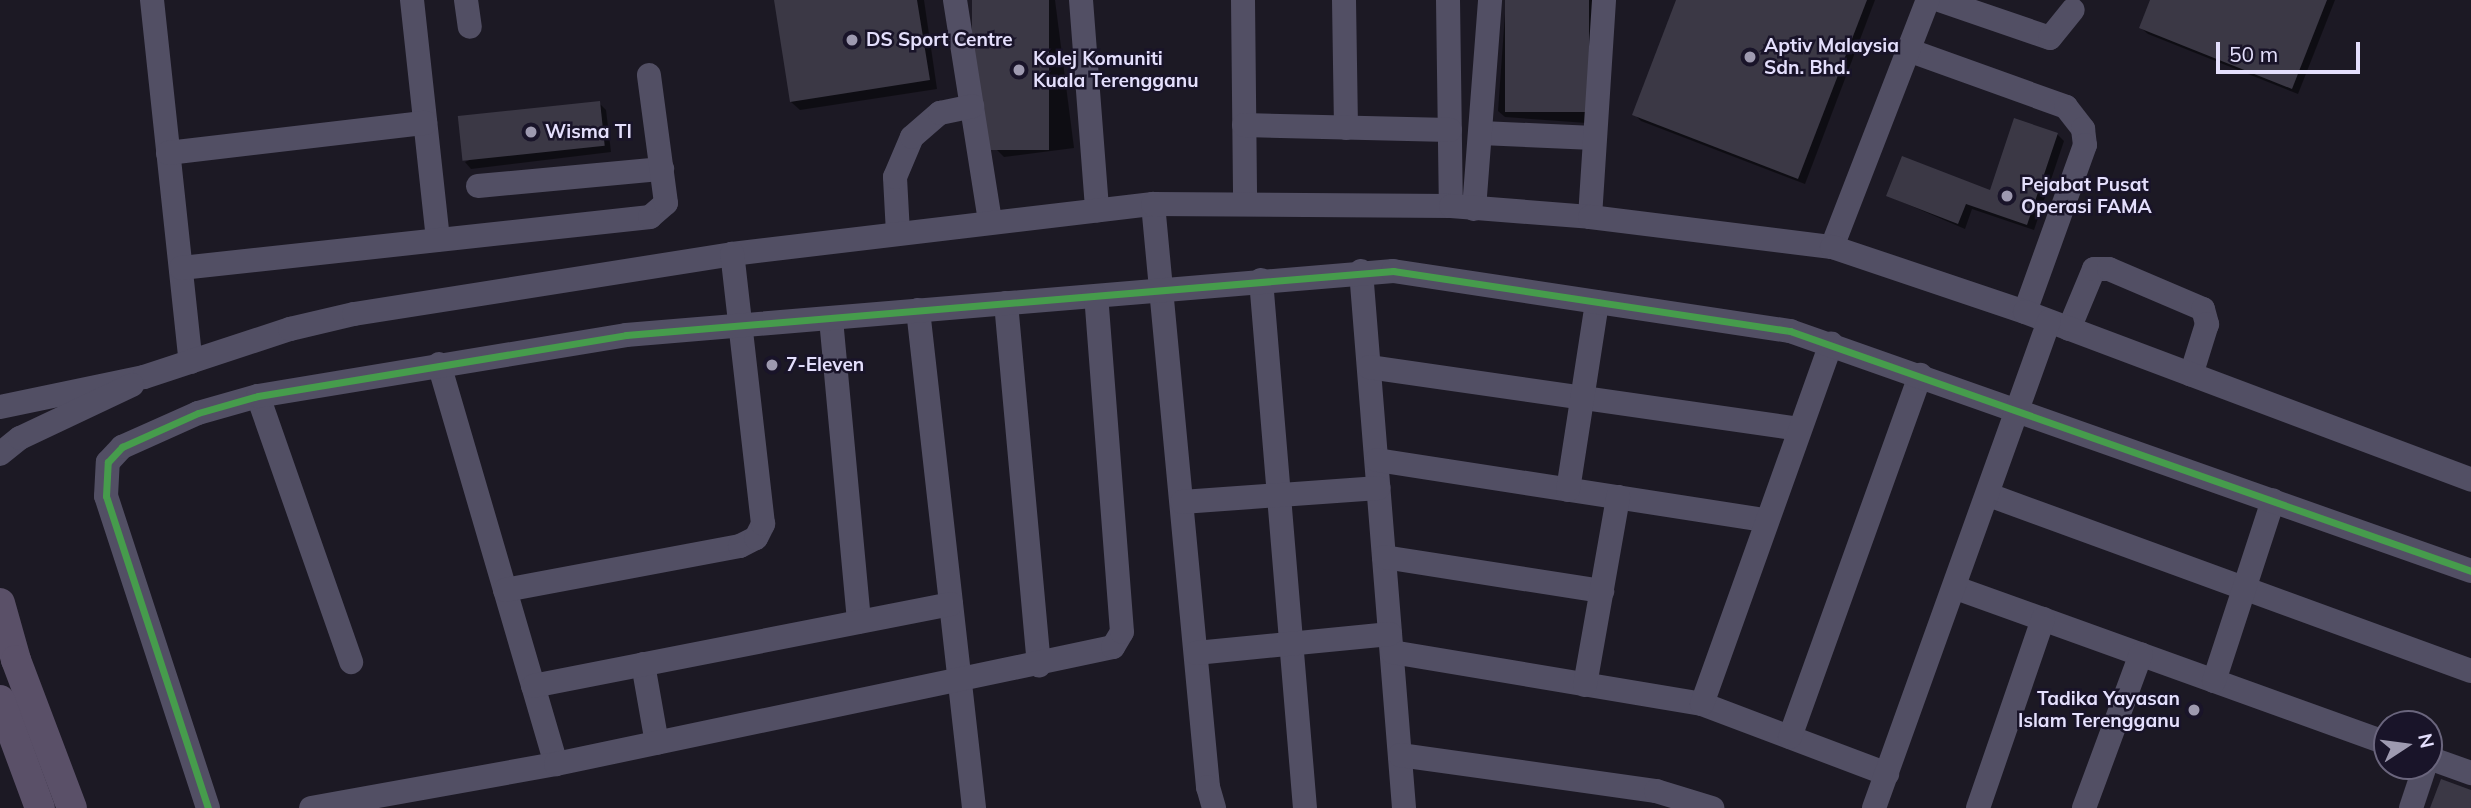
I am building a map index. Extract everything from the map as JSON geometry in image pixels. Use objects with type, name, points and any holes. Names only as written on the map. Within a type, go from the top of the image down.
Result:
[{"type":"main road","points":[[0,603],[16,660],[72,808]]},
{"type":"main road","points":[[0,700],[40,808]]},
{"type":"street","points":[[152,0],[191,362]]},
{"type":"street","points":[[412,0],[438,240]]},
{"type":"street","points":[[466,0],[470,27]]},
{"type":"street","points":[[955,0],[990,222]]},
{"type":"street","points":[[1081,0],[1097,210]]},
{"type":"street","points":[[1242,0],[1245,202]]},
{"type":"street","points":[[1344,0],[1346,128]]},
{"type":"street","points":[[1448,0],[1450,130],[1462,207]]},
{"type":"street","points":[[1462,207],[1481,133],[1490,0]]},
{"type":"street","points":[[1590,217],[1604,0]]},
{"type":"street","points":[[1832,247],[1928,0]]},
{"type":"street","points":[[1939,0],[2050,38],[2073,10]]},
{"type":"street","points":[[1908,50],[2066,107],[2083,129],[2085,145],[2025,312]]},
{"type":"street","points":[[181,268],[650,217],[666,203],[649,75]]},
{"type":"street","points":[[898,233],[895,177],[912,137],[940,113],[972,106]]},
{"type":"street","points":[[168,153],[425,123]]},
{"type":"street","points":[[1244,125],[1450,130]]},
{"type":"street","points":[[1481,133],[1594,138]]},
{"type":"street","points":[[478,186],[662,169]]},
{"type":"street","points":[[0,408],[144,377],[290,329],[354,314],[732,254],[1153,204],[1245,202],[1462,207],[1590,217],[1832,247],[2025,312],[2471,480]]},
{"type":"street","points":[[1153,204],[1143,291],[1182,502],[1208,788],[1214,808]]},
{"type":"street","points":[[505,590],[740,546],[757,538],[763,524],[732,254]]},
{"type":"street","points":[[1874,808],[2020,409],[2059,325],[2094,269],[2109,269],[2203,309],[2207,324],[2191,375]]},
{"type":"street","points":[[1361,271],[1404,808]]},
{"type":"street","points":[[208,808],[106,496],[108,462],[122,447],[198,413],[258,396],[599,339],[1096,297],[1361,271],[1393,271],[1790,331],[2020,409],[2471,571]]},
{"type":"street","points":[[1261,280],[1305,808]]},
{"type":"street","points":[[310,808],[556,764],[1102,653],[1113,647],[1122,632],[1096,297]]},
{"type":"street","points":[[1568,490],[1597,302]]},
{"type":"street","points":[[1006,303],[1039,665]]},
{"type":"street","points":[[918,310],[974,808]]},
{"type":"street","points":[[831,319],[859,622]]},
{"type":"street","points":[[1702,704],[1831,344]]},
{"type":"street","points":[[439,364],[556,764]]},
{"type":"street","points":[[1369,367],[1799,429]]},
{"type":"street","points":[[1790,737],[1920,374]]},
{"type":"street","points":[[0,454],[20,438],[98,404],[144,377]]},
{"type":"street","points":[[258,396],[351,662]]},
{"type":"street","points":[[1377,460],[1766,520]]},
{"type":"street","points":[[1182,502],[1379,488]]},
{"type":"street","points":[[1989,495],[2471,671]]},
{"type":"street","points":[[1585,685],[1618,497]]},
{"type":"street","points":[[2214,681],[2273,500]]},
{"type":"street","points":[[1384,557],[1602,591]]},
{"type":"street","points":[[1956,588],[2373,738]]},
{"type":"street","points":[[533,686],[951,604]]},
{"type":"street","points":[[1978,808],[2043,619]]},
{"type":"street","points":[[1196,653],[1291,644],[1391,643],[1585,685],[1702,704],[1887,774]]},
{"type":"street","points":[[2084,808],[2141,654]]},
{"type":"street","points":[[643,664],[657,743]]},
{"type":"street","points":[[1400,755],[1656,791],[1712,808]]},
{"type":"street","points":[[2443,763],[2471,774]]},
{"type":"street","points":[[2411,808],[2420,780]]},
{"type":"building","name":"DS Sport Centre","points":[[774,0],[917,0],[930,80],[790,102]]},
{"type":"building","name":"Kolej Komuniti Kuala Terengganu","points":[[972,0],[1049,0],[1049,150],[972,150]]},
{"type":"building","points":[[1505,0],[1589,0],[1589,112],[1505,112]]},
{"type":"building","name":"Aptiv Malaysia Sdn. Bhd.","points":[[1676,0],[1867,0],[1798,179],[1632,115]]},
{"type":"building","points":[[2150,0],[2327,0],[2292,89],[2139,28]]},
{"type":"building","name":"Wisma TI","points":[[600,101],[605,146],[462,161],[458,116]]},
{"type":"building","points":[[2014,118],[2058,133],[2027,225],[1966,204],[1958,224],[1886,196],[1902,156],[1990,190]]},
{"type":"building","points":[[2441,780],[2471,790],[2471,808],[2430,808]]},
{"type":"cycle path","points":[[208,808],[106,496],[108,462],[122,447],[198,413],[258,396],[626,335],[1393,271],[1790,331],[2471,571]]},
{"type":"place","name":"DS Sport Centre","points":[[852,40]]},
{"type":"place","name":"Aptiv Malaysia Sdn. Bhd.","points":[[1750,57]]},
{"type":"place","name":"Kolej Komuniti Kuala Terengganu","points":[[1019,70]]},
{"type":"place","name":"Wisma TI","points":[[531,132]]},
{"type":"place","name":"Pejabat Pusat Operasi FAMA","points":[[2007,196]]},
{"type":"place","name":"7-Eleven","points":[[772,365]]},
{"type":"place","name":"Tadika Yayasan Islam Terengganu","points":[[2194,710]]}]
